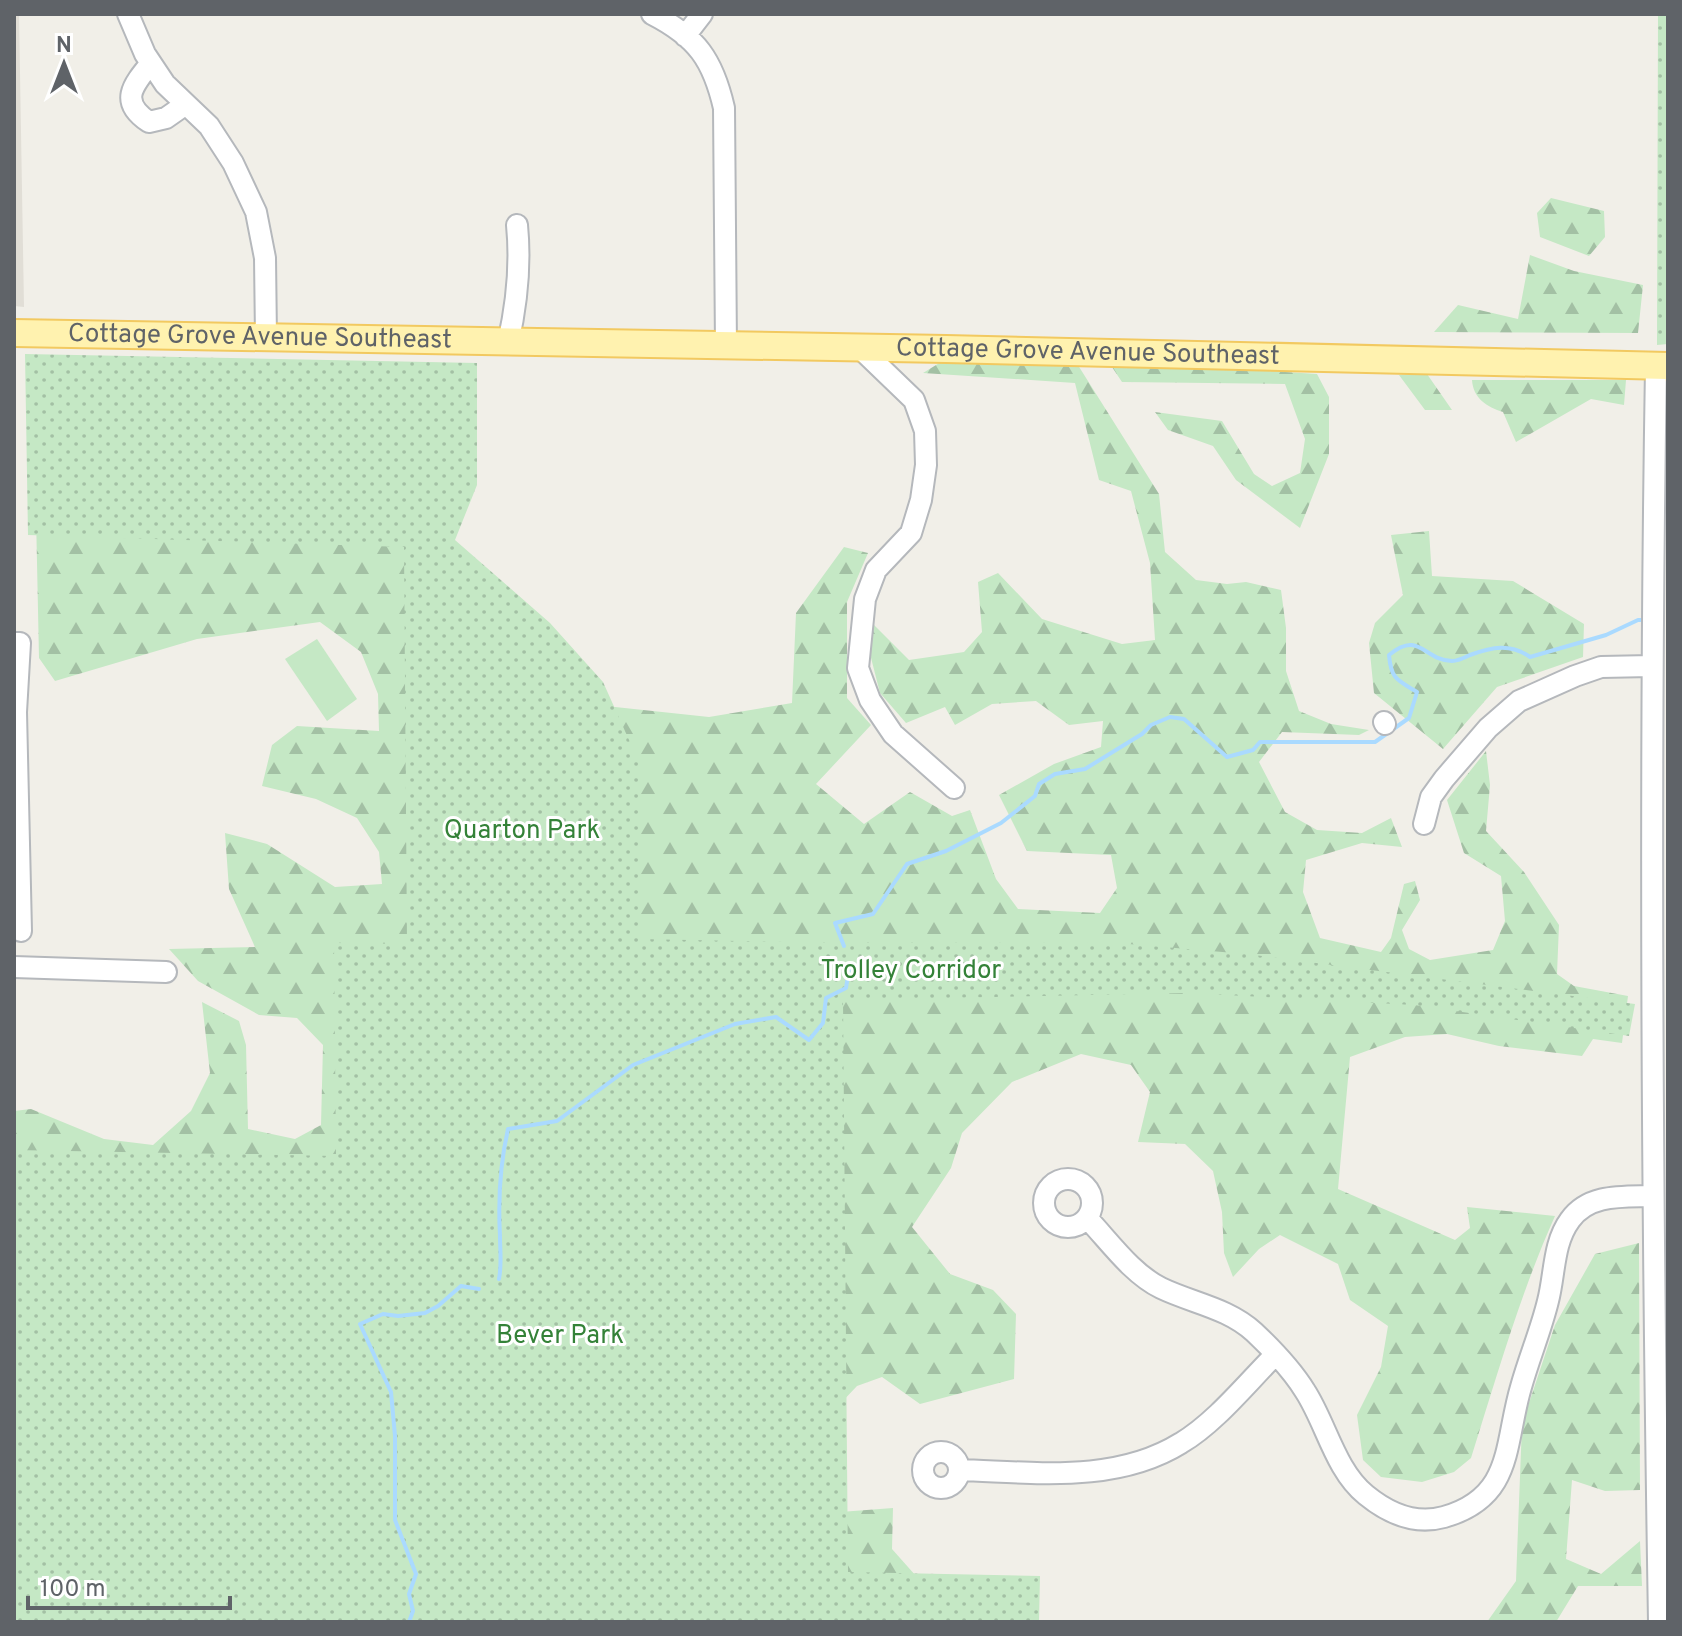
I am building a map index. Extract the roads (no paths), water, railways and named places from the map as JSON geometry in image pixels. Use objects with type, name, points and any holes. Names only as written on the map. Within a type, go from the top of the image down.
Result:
[{"type":"main road","name":"Cottage Grove Avenue Southeast","points":[[14,333],[1662,366]]},
{"type":"street","points":[[128,14],[151,63],[165,84],[209,126],[233,163],[256,212],[265,258],[266,338]]},
{"type":"street","points":[[652,14],[671,24],[704,54],[717,78],[724,108],[726,347]]},
{"type":"street","points":[[685,36],[702,14]]},
{"type":"street","points":[[151,63],[134,83],[130,99],[135,113],[149,122],[166,118],[186,104]]},
{"type":"street","points":[[508,343],[516,310],[520,251],[517,225]]},
{"type":"street","points":[[860,348],[914,400],[925,431],[926,465],[921,500],[911,533],[876,570],[865,599],[858,668],[870,700],[893,734],[954,788]]},
{"type":"street","points":[[1659,1622],[1662,1482],[1653,1196],[1660,1158],[1661,915],[1651,666],[1662,366]]},
{"type":"street","points":[[17,643],[21,931]]},
{"type":"street","points":[[1424,824],[1431,797],[1444,779],[1488,728],[1519,701],[1601,667],[1651,666]]},
{"type":"street","points":[[14,967],[166,972]]},
{"type":"street","points":[[1087,1218],[1134,1268],[1158,1287],[1225,1313],[1252,1330],[1295,1375],[1349,1476],[1363,1493],[1406,1518],[1433,1520],[1458,1513],[1479,1502],[1508,1456],[1510,1426],[1549,1300],[1559,1241],[1570,1220],[1586,1204],[1596,1201],[1653,1196]]},
{"type":"street","points":[[959,1470],[1108,1471],[1136,1463],[1183,1442],[1275,1355]]},
{"type":"waterway","points":[[844,946],[835,923],[873,914],[907,864],[946,851],[1001,823],[1035,796],[1039,784],[1055,774],[1085,769],[1142,734],[1151,725],[1170,717],[1184,719],[1227,757],[1253,750],[1260,742],[1375,742],[1409,718],[1417,692],[1393,674],[1389,655],[1399,648],[1415,646],[1452,661],[1501,648],[1530,657],[1606,635],[1638,620],[1646,620]]},
{"type":"waterway","points":[[499,1279],[500,1182],[508,1129],[557,1121],[633,1065],[735,1024],[776,1017],[809,1040],[823,1023],[826,998],[846,988],[850,964]]},
{"type":"waterway","points":[[409,1622],[413,1611],[409,1594],[416,1574],[395,1520],[395,1436],[391,1392],[360,1324],[383,1314],[425,1313],[461,1286],[479,1289]]},
{"type":"park label","name":"Quarton Park","points":[[522,831]]},
{"type":"park label","name":"Trolley Corridor","points":[[911,971]]},
{"type":"park label","name":"Bever Park","points":[[560,1336]]}]
